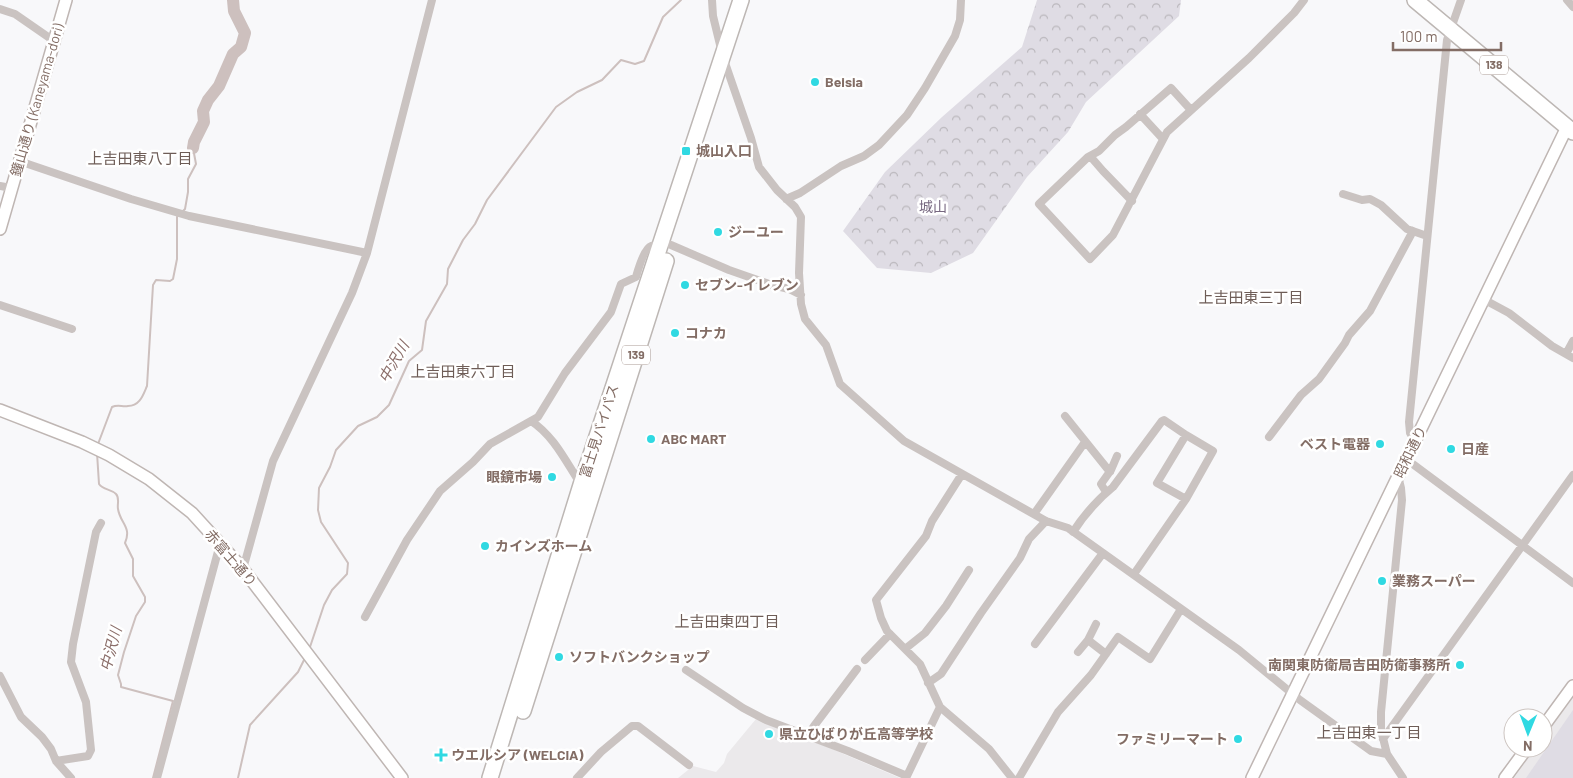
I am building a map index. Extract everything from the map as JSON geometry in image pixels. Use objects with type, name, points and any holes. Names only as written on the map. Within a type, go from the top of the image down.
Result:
[{"type":"highway","name":"富士見バイパス","points":[[725,63],[741,0]]},
{"type":"highway","name":"富士見バイパス","points":[[500,778],[526,701],[665,247],[725,63],[749,0]]},
{"type":"highway","name":"138","points":[[1415,0],[1570,129]]},
{"type":"highway","name":"富士見バイパス","points":[[490,778],[581,485],[665,247]]},
{"type":"street","name":"鐘山通り (Kaneyama-dori)","points":[[0,229],[5,187],[19,161],[66,0]]},
{"type":"street","points":[[243,569],[273,460],[352,293],[367,253],[432,0]]},
{"type":"street","points":[[712,0],[713,16],[725,63],[759,166],[777,190],[795,207],[801,217],[799,273],[800,295],[805,319],[826,345],[840,384],[904,441],[1046,521],[1068,528],[1239,650],[1292,693],[1371,751],[1387,754]]},
{"type":"street","points":[[786,199],[800,193],[841,166],[864,156],[879,145],[907,115],[925,88],[954,36],[960,20],[961,0]]},
{"type":"street","points":[[1191,110],[1171,88],[1115,135],[1099,151],[1090,156],[1039,204],[1090,259],[1113,235],[1166,132],[1191,110],[1249,58],[1294,13],[1304,0]]},
{"type":"street","points":[[1416,441],[1410,433],[1409,422],[1447,40],[1461,0]]},
{"type":"street","points":[[1567,0],[1573,8]]},
{"type":"street","points":[[0,10],[15,14],[54,41]]},
{"type":"street","points":[[1140,114],[1163,139]]},
{"type":"street","name":"昭和通り","points":[[1252,778],[1483,299],[1570,129]]},
{"type":"street","points":[[1090,156],[1132,201]]},
{"type":"street","points":[[19,161],[131,199],[189,216],[367,253]]},
{"type":"street","points":[[1343,194],[1362,200],[1370,200],[1380,205],[1408,229],[1427,236]]},
{"type":"street","points":[[1269,437],[1301,395],[1319,379],[1349,335],[1370,311],[1413,231]]},
{"type":"street","points":[[365,617],[407,540],[440,492],[490,444],[538,417],[565,373],[611,312],[621,284],[636,277],[649,247],[665,247],[772,285],[789,289],[800,295]]},
{"type":"street","points":[[1483,299],[1509,313],[1552,346],[1570,356],[1573,341]]},
{"type":"street","points":[[0,304],[72,329]]},
{"type":"street","name":"赤富士通り","points":[[0,410],[89,445],[109,455],[149,480],[192,513],[243,569],[400,778]]},
{"type":"street","points":[[1065,416],[1110,472]]},
{"type":"street","points":[[1073,532],[1083,517],[1113,487],[1162,421],[1164,420],[1213,451],[1186,498],[1134,574]]},
{"type":"street","points":[[532,421],[554,442],[581,485]]},
{"type":"street","points":[[1186,435],[1157,483],[1186,498]]},
{"type":"street","points":[[1034,514],[1086,442]]},
{"type":"street","points":[[1106,492],[1101,484],[1110,472],[1117,456]]},
{"type":"street","points":[[1406,458],[1573,583]]},
{"type":"street","points":[[962,474],[932,521],[926,536],[876,600],[881,618],[890,634],[920,664],[940,707],[989,749],[1012,778]]},
{"type":"street","points":[[1383,739],[1573,475]]},
{"type":"street","points":[[1398,476],[1402,500],[1381,696],[1381,730],[1387,754],[1403,778]]},
{"type":"street","points":[[928,682],[942,674],[981,612],[1020,558],[1029,539],[1046,521]]},
{"type":"street","points":[[56,761],[88,756],[91,750],[86,702],[71,662],[96,532],[101,523]]},
{"type":"street","points":[[156,778],[220,544]]},
{"type":"street","points":[[1035,644],[1103,553]]},
{"type":"street","points":[[905,649],[925,633],[946,606],[969,570]]},
{"type":"street","points":[[1019,778],[1058,712],[1091,675],[1118,637],[1150,659],[1181,608]]},
{"type":"street","points":[[1078,652],[1088,640],[1096,624]]},
{"type":"street","points":[[865,660],[890,634]]},
{"type":"street","points":[[1088,640],[1106,654]]},
{"type":"street","points":[[808,735],[857,669]]},
{"type":"street","points":[[686,670],[743,708],[766,720],[808,735],[906,777],[940,707]]},
{"type":"street","points":[[0,676],[21,717],[42,737],[51,749],[56,761],[71,778]]},
{"type":"street","points":[[1553,713],[1573,686]]},
{"type":"street","points":[[577,778],[601,752],[632,726],[638,726],[689,765]]},
{"type":"street","points":[[1505,778],[1520,758]]},
{"type":"shaded area","points":[[1573,697],[1573,778],[1514,778],[1528,758],[1553,758],[1553,724]]},
{"type":"shaded area","name":"県立ひばりが丘高等学校","points":[[756,719],[900,778],[678,778],[693,766],[716,772],[724,763],[727,754]]},
{"type":"green space","name":"城山","points":[[1037,0],[1181,0],[1179,16],[1086,102],[1068,132],[1027,177],[973,253],[931,273],[877,268],[843,231],[885,172],[942,117],[1022,47]]},
{"type":"green space","points":[[1573,710],[1573,778],[1526,778],[1540,758],[1553,758],[1553,739]]},
{"type":"waterway","name":"中沢川","points":[[193,148],[204,122],[203,111],[208,100],[219,86],[233,54],[241,47],[245,33],[234,11],[233,0]]},
{"type":"waterway","name":"中沢川","points":[[309,650],[324,605],[332,590],[347,574],[348,563],[321,522],[318,510],[319,488],[336,450],[358,426],[377,417],[389,405],[409,361],[422,350],[426,321],[447,284],[448,269],[463,240],[475,224],[487,200],[556,107],[577,92],[602,80],[621,60],[635,64],[644,61],[663,17],[681,0]]},
{"type":"waterway","name":"中沢川","points":[[182,212],[185,209],[188,179],[196,164],[193,148]]},
{"type":"waterway","name":"中沢川","points":[[98,444],[112,407],[132,406],[138,402],[147,386],[153,285],[156,280],[170,281],[173,279],[177,259],[178,215]]},
{"type":"waterway","name":"中沢川","points":[[97,453],[99,484],[114,492],[117,496],[119,514],[127,533],[125,543],[133,559],[133,576],[145,597],[145,602],[136,616],[124,652],[118,675],[121,687],[173,701],[153,778]]},
{"type":"waterway","name":"中沢川","points":[[238,778],[250,725],[298,672],[305,658]]},
{"type":"place","name":"Beisia","points":[[815,82]]},
{"type":"place","name":"城山入口","points":[[686,151]]},
{"type":"place","name":"ジーユー","points":[[718,232]]},
{"type":"place","name":"セブン-イレブン","points":[[685,285]]},
{"type":"place","name":"コナカ","points":[[675,333]]},
{"type":"place","name":"ABC MART","points":[[651,439]]},
{"type":"place","name":"ベスト電器","points":[[1380,444]]},
{"type":"place","name":"日産","points":[[1451,449]]},
{"type":"place","name":"眼鏡市場","points":[[552,477]]},
{"type":"place","name":"カインズホーム","points":[[485,546]]},
{"type":"place","name":"業務スーパー","points":[[1382,581]]},
{"type":"place","name":"ソフトバンクショップ","points":[[559,657]]},
{"type":"place","name":"南関東防衛局吉田防衛事務所","points":[[1460,665]]},
{"type":"place","name":"県立ひばりが丘高等学校","points":[[769,734]]},
{"type":"place","name":"ファミリーマート","points":[[1238,739]]},
{"type":"place","name":"ウエルシア (WELCIA)","points":[[441,755]]},
{"type":"district","name":"上吉田東八丁目","points":[[140,159]]},
{"type":"district","name":"上吉田東三丁目","points":[[1251,298]]},
{"type":"district","name":"上吉田東六丁目","points":[[463,372]]},
{"type":"district","name":"上吉田東四丁目","points":[[727,622]]},
{"type":"district","name":"上吉田東一丁目","points":[[1369,733]]}]
